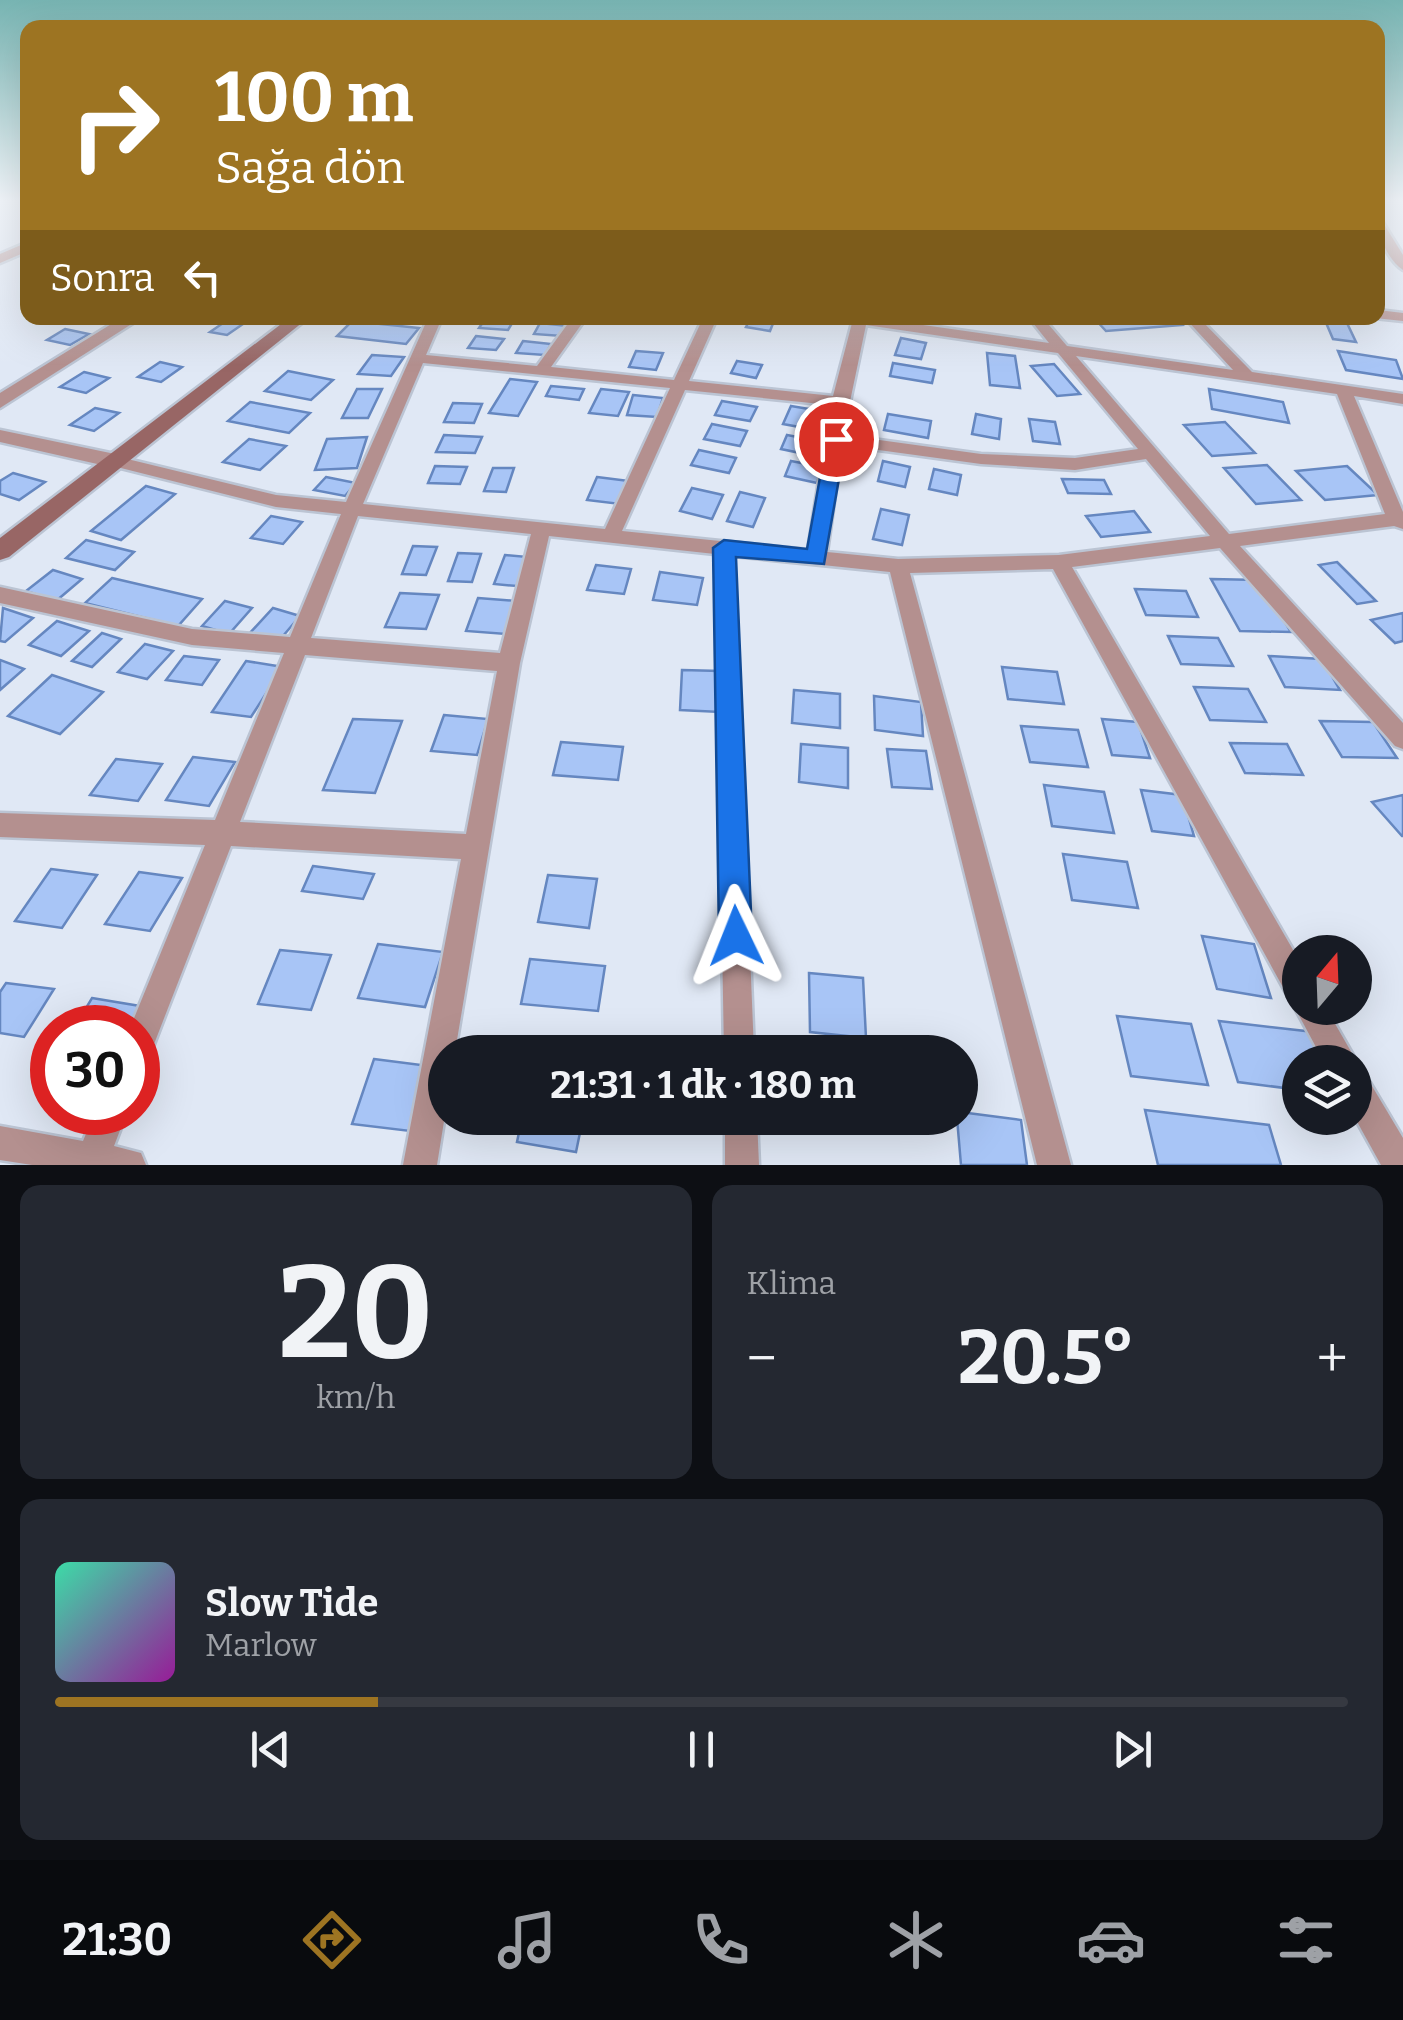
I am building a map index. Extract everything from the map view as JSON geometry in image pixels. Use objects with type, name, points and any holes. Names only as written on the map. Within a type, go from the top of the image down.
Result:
[{"type":"main road","points":[[0,551],[105,459],[270,325]]},
{"type":"main road","points":[[0,529],[105,459],[289,325]]},
{"type":"street","points":[[0,402],[121,325]]},
{"type":"street","points":[[154,1005],[351,511],[432,325]]},
{"type":"street","points":[[542,369],[574,325]]},
{"type":"street","points":[[611,535],[707,325]]},
{"type":"street","points":[[816,558],[853,325]]},
{"type":"street","points":[[902,325],[1403,399]]},
{"type":"street","points":[[1042,325],[1223,539],[1403,740]]},
{"type":"street","points":[[1199,325],[1246,375]]},
{"type":"street","points":[[417,358],[840,401]]},
{"type":"street","points":[[0,436],[276,501],[351,511],[542,527],[898,566],[1059,562],[1401,520],[1343,390]]},
{"type":"street","points":[[836,439],[981,459],[1075,464],[1150,453]]},
{"type":"street","points":[[420,1165],[508,663],[542,527]]},
{"type":"street","points":[[724,548],[738,1035]]},
{"type":"street","points":[[1059,562],[1282,958]]},
{"type":"street","points":[[898,566],[1054,1165]]},
{"type":"street","points":[[0,594],[192,636],[297,648],[508,663]]},
{"type":"street","points":[[0,825],[474,848]]},
{"type":"street","points":[[1372,1116],[1400,1165]]},
{"type":"street","points":[[91,1162],[102,1135]]},
{"type":"street","points":[[741,1135],[742,1165]]},
{"type":"street","points":[[0,1143],[91,1162],[129,1165]]},
{"type":"building","points":[[220,325],[242,325],[227,335],[210,332]]},
{"type":"building","points":[[348,325],[419,328],[406,344],[337,336]]},
{"type":"building","points":[[481,325],[511,325],[508,330],[479,328]]},
{"type":"building","points":[[539,325],[568,326],[562,336],[534,334]]},
{"type":"building","points":[[747,325],[772,325],[770,331]]},
{"type":"building","points":[[1100,325],[1182,325],[1106,331]]},
{"type":"building","points":[[1327,325],[1348,325],[1356,342],[1333,339]]},
{"type":"building","points":[[65,329],[89,334],[70,345],[47,340]]},
{"type":"building","points":[[476,336],[504,339],[496,350],[468,348]]},
{"type":"building","points":[[901,338],[926,343],[921,359],[895,355]]},
{"type":"building","points":[[523,341],[551,344],[545,355],[516,353]]},
{"type":"building","points":[[636,351],[663,353],[656,370],[629,367]]},
{"type":"building","points":[[1338,351],[1396,360],[1403,379],[1346,370]]},
{"type":"building","points":[[987,353],[1015,356],[1020,388],[990,385]]},
{"type":"building","points":[[372,355],[404,357],[391,376],[358,374]]},
{"type":"building","points":[[737,361],[762,365],[756,378],[731,373]]},
{"type":"building","points":[[160,362],[182,367],[161,382],[138,377]]},
{"type":"building","points":[[893,363],[935,370],[932,383],[890,376]]},
{"type":"building","points":[[1054,364],[1080,394],[1057,396],[1031,366]]},
{"type":"building","points":[[288,371],[333,380],[311,400],[265,391]]},
{"type":"building","points":[[84,372],[109,378],[86,393],[60,387]]},
{"type":"building","points":[[510,379],[537,382],[518,416],[489,413]]},
{"type":"building","points":[[551,386],[584,389],[579,400],[546,396]]},
{"type":"building","points":[[357,389],[382,389],[368,418],[342,418]]},
{"type":"building","points":[[601,389],[629,392],[618,416],[589,413]]},
{"type":"building","points":[[1209,389],[1283,402],[1289,423],[1212,409]]},
{"type":"building","points":[[633,395],[663,398],[657,417],[627,415]]},
{"type":"building","points":[[722,401],[757,407],[750,421],[715,415]]},
{"type":"building","points":[[250,402],[310,413],[289,433],[228,421]]},
{"type":"building","points":[[453,403],[482,404],[474,423],[444,422]]},
{"type":"building","points":[[791,406],[833,413],[827,432],[783,424]]},
{"type":"building","points":[[95,408],[119,413],[94,431],[70,425]]},
{"type":"building","points":[[888,414],[931,421],[928,438],[884,430]]},
{"type":"building","points":[[976,414],[1001,419],[999,439],[972,434]]},
{"type":"building","points":[[1029,419],[1055,422],[1060,444],[1033,441]]},
{"type":"building","points":[[1225,422],[1255,453],[1212,456],[1184,425]]},
{"type":"building","points":[[712,424],[747,431],[740,446],[704,439]]},
{"type":"building","points":[[444,435],[482,437],[475,453],[436,452]]},
{"type":"building","points":[[787,435],[829,443],[824,458],[781,449]]},
{"type":"building","points":[[367,437],[357,468],[315,470],[327,439]]},
{"type":"building","points":[[249,439],[286,446],[260,470],[223,462]]},
{"type":"building","points":[[699,450],[736,458],[729,473],[691,465]]},
{"type":"building","points":[[791,461],[822,467],[817,483],[785,476]]},
{"type":"building","points":[[883,461],[910,467],[905,487],[878,481]]},
{"type":"building","points":[[1267,465],[1301,500],[1256,504],[1224,468]]},
{"type":"building","points":[[435,466],[467,467],[460,484],[428,483]]},
{"type":"building","points":[[1347,466],[1378,495],[1325,500],[1296,471]]},
{"type":"building","points":[[493,468],[514,468],[506,492],[484,491]]},
{"type":"building","points":[[934,469],[961,475],[957,495],[929,489]]},
{"type":"building","points":[[13,473],[45,482],[19,500],[0,494],[0,481]]},
{"type":"building","points":[[326,477],[356,483],[345,496],[314,490]]},
{"type":"building","points":[[597,477],[629,481],[620,504],[587,500]]},
{"type":"building","points":[[1062,479],[1104,480],[1111,494],[1068,493]]},
{"type":"building","points":[[146,486],[175,494],[121,540],[91,531]]},
{"type":"building","points":[[692,488],[723,495],[712,519],[680,511]]},
{"type":"building","points":[[740,492],[765,498],[753,527],[727,521]]},
{"type":"building","points":[[881,509],[909,515],[902,545],[873,539]]},
{"type":"building","points":[[1134,511],[1150,532],[1101,537],[1086,516]]},
{"type":"building","points":[[271,516],[302,522],[283,544],[251,538]]},
{"type":"building","points":[[86,540],[134,552],[115,570],[66,558]]},
{"type":"building","points":[[413,546],[437,547],[426,575],[402,574]]},
{"type":"building","points":[[458,553],[481,554],[472,582],[448,581]]},
{"type":"building","points":[[505,555],[528,557],[517,586],[494,584]]},
{"type":"building","points":[[1337,562],[1376,601],[1357,604],[1319,565]]},
{"type":"building","points":[[596,565],[631,569],[624,594],[587,590]]},
{"type":"building","points":[[53,570],[82,579],[56,601],[26,591]]},
{"type":"building","points":[[660,572],[703,578],[697,605],[653,600]]},
{"type":"building","points":[[112,578],[202,599],[178,626],[85,603]]},
{"type":"building","points":[[1211,579],[1259,580],[1291,632],[1240,631]]},
{"type":"building","points":[[1135,589],[1186,591],[1198,617],[1146,615]]},
{"type":"building","points":[[400,593],[439,595],[426,629],[385,627]]},
{"type":"building","points":[[478,598],[516,601],[506,634],[466,631]]},
{"type":"building","points":[[225,601],[252,608],[229,634],[202,626]]},
{"type":"building","points":[[3,608],[33,618],[5,642],[0,641]]},
{"type":"building","points":[[273,608],[300,616],[277,643],[249,634]]},
{"type":"building","points":[[1403,613],[1403,641],[1395,643],[1371,620]]},
{"type":"building","points":[[57,621],[89,631],[61,656],[29,645]]},
{"type":"building","points":[[102,633],[121,639],[92,667],[72,661]]},
{"type":"building","points":[[1168,636],[1218,638],[1233,666],[1181,664]]},
{"type":"building","points":[[145,644],[173,651],[147,679],[118,672]]},
{"type":"building","points":[[184,656],[219,660],[202,685],[166,680]]},
{"type":"building","points":[[1269,656],[1322,659],[1340,690],[1285,687]]},
{"type":"building","points":[[0,660],[24,669],[0,690]]},
{"type":"building","points":[[246,661],[283,667],[251,717],[212,712]]},
{"type":"building","points":[[1002,667],[1057,672],[1064,704],[1008,699]]},
{"type":"building","points":[[682,670],[720,671],[720,712],[680,710]]},
{"type":"building","points":[[52,675],[103,692],[60,734],[8,716]]},
{"type":"building","points":[[1194,687],[1248,689],[1266,722],[1210,720]]},
{"type":"building","points":[[794,690],[840,694],[840,728],[792,723]]},
{"type":"building","points":[[874,696],[921,702],[923,736],[875,730]]},
{"type":"building","points":[[444,715],[488,719],[477,755],[431,751]]},
{"type":"building","points":[[353,719],[402,721],[375,793],[323,790]]},
{"type":"building","points":[[1102,719],[1138,722],[1150,758],[1112,755]]},
{"type":"building","points":[[1320,721],[1373,722],[1397,758],[1342,757]]},
{"type":"building","points":[[1021,726],[1078,730],[1088,767],[1030,762]]},
{"type":"building","points":[[561,742],[623,747],[618,780],[553,775]]},
{"type":"building","points":[[1230,743],[1287,744],[1303,775],[1245,773]]},
{"type":"building","points":[[801,744],[848,748],[848,788],[799,782]]},
{"type":"building","points":[[887,749],[926,751],[932,789],[892,787]]},
{"type":"building","points":[[193,757],[235,762],[209,806],[166,800]]},
{"type":"building","points":[[116,759],[162,764],[138,801],[90,795]]},
{"type":"building","points":[[1044,785],[1104,792],[1114,833],[1052,826]]},
{"type":"building","points":[[1141,790],[1182,795],[1194,836],[1152,831]]},
{"type":"building","points":[[1403,795],[1403,836],[1402,836],[1372,802]]},
{"type":"building","points":[[1063,854],[1127,862],[1138,908],[1072,900]]},
{"type":"building","points":[[313,866],[374,874],[363,899],[302,891]]},
{"type":"building","points":[[51,869],[97,875],[62,928],[15,921]]},
{"type":"building","points":[[139,872],[182,878],[150,931],[105,924]]},
{"type":"building","points":[[548,875],[597,879],[589,928],[538,922]]},
{"type":"building","points":[[1202,936],[1254,944],[1271,998],[1217,989]]},
{"type":"building","points":[[378,944],[443,952],[425,1007],[358,998]]},
{"type":"building","points":[[280,950],[331,955],[311,1010],[258,1004]]},
{"type":"building","points":[[530,959],[605,966],[598,1011],[521,1004]]},
{"type":"building","points":[[809,973],[863,978],[866,1035],[810,1032]]},
{"type":"building","points":[[6,983],[54,989],[44,1005],[30,1005],[30,1027],[24,1037],[0,1033],[0,992]]},
{"type":"building","points":[[92,998],[134,1005],[88,1005]]},
{"type":"building","points":[[1117,1016],[1191,1024],[1208,1085],[1131,1076]]},
{"type":"building","points":[[1219,1021],[1314,1032],[1319,1045],[1282,1045],[1282,1088],[1238,1082]]},
{"type":"building","points":[[374,1059],[428,1066],[410,1131],[352,1124]]},
{"type":"building","points":[[1145,1110],[1269,1125],[1281,1165],[1158,1165]]},
{"type":"building","points":[[978,1114],[1021,1120],[1027,1165],[961,1165],[958,1135],[978,1135]]},
{"type":"building","points":[[518,1135],[580,1135],[576,1152],[517,1142]]},
{"type":"route","points":[[736,936],[724,548],[816,558],[836,439]]}]
